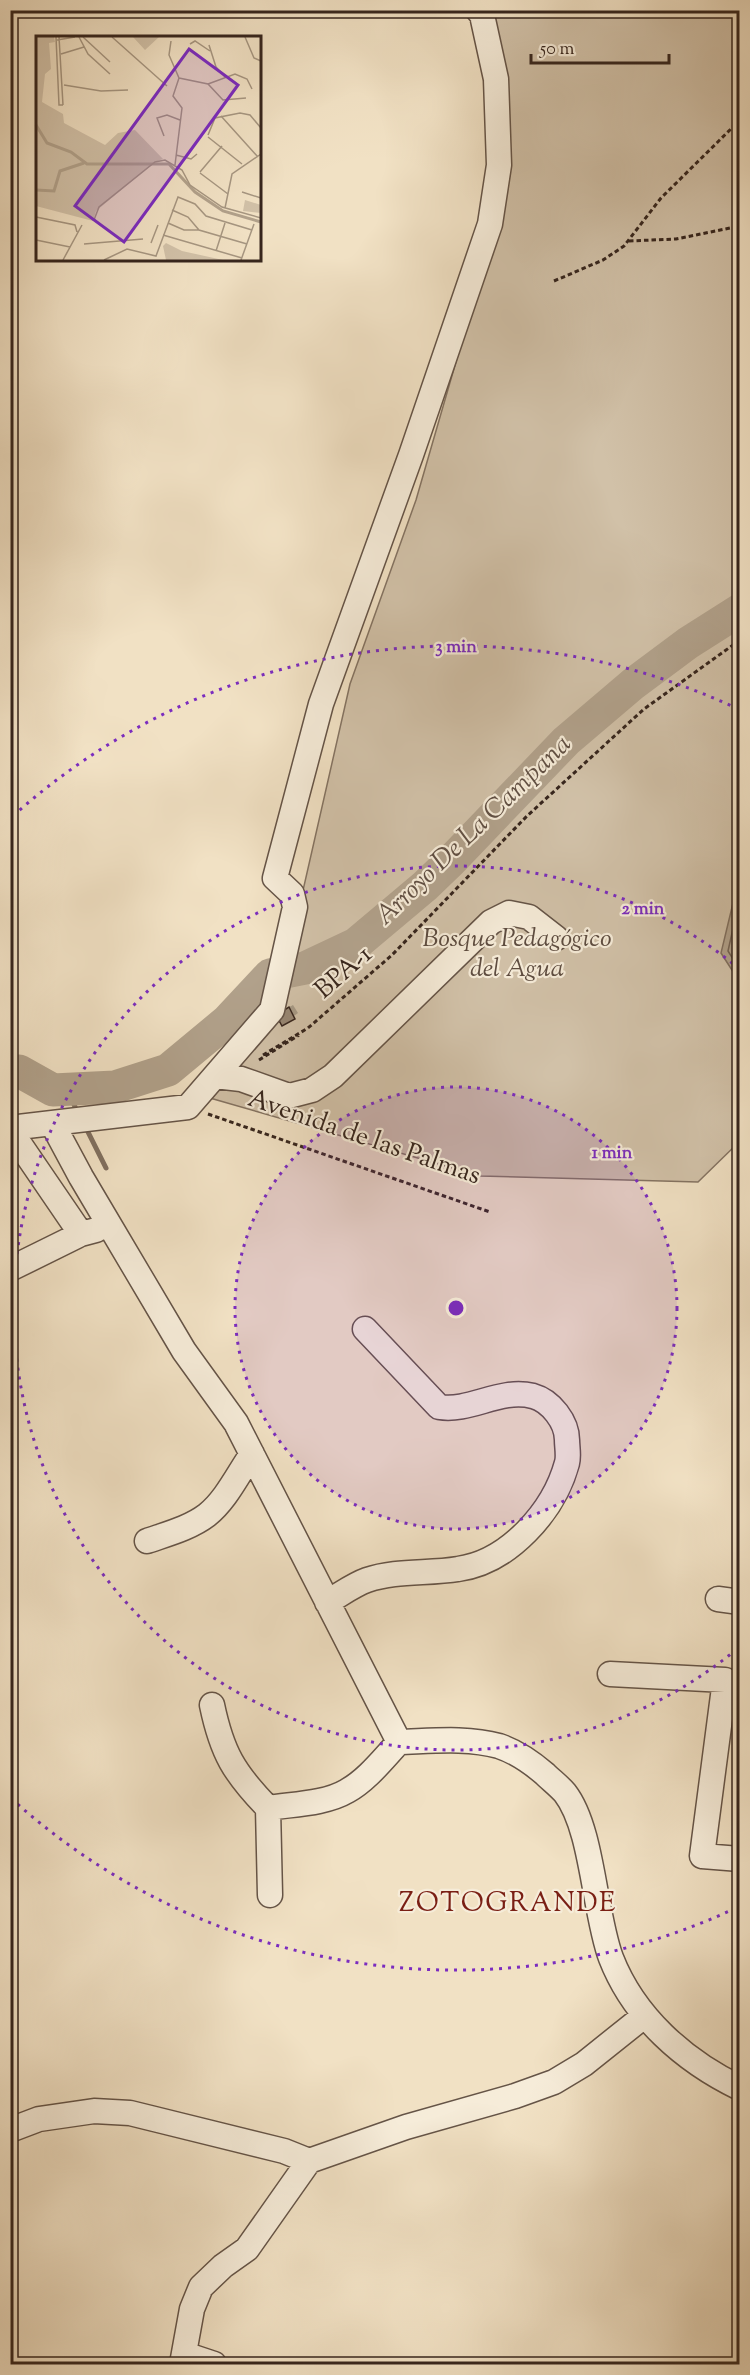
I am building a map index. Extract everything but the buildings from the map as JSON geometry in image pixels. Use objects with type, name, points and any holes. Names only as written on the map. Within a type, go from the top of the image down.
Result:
[{"type":"street","points":[[399,1742],[236,1423],[95,1230],[16,1128],[188,1107],[272,1010],[295,907],[292,894],[275,878],[321,704],[411,455],[490,224],[499,165],[496,79],[482,15],[478,10]]},
{"type":"street","points":[[215,1076],[241,1079],[289,1096],[312,1090],[333,1076],[491,922],[509,913],[529,917],[556,938]]},
{"type":"street","points":[[60,1122],[95,1230]]},
{"type":"street","points":[[10,1269],[95,1230]]},
{"type":"street","points":[[327,1602],[365,1581],[389,1574],[460,1569],[491,1559],[518,1539],[539,1518],[556,1490],[567,1461],[567,1433],[555,1409],[535,1397],[512,1393],[455,1409],[439,1407],[365,1329]]},
{"type":"street","points":[[147,1541],[188,1526],[208,1514],[224,1496],[252,1454]]},
{"type":"street","points":[[610,1674],[725,1680],[702,1856],[740,1859]]},
{"type":"street","points":[[212,1705],[217,1728],[229,1760],[244,1783],[268,1808],[270,1895]]},
{"type":"street","points":[[268,1808],[326,1798],[346,1792],[360,1782],[399,1742],[449,1741],[499,1746],[526,1758],[565,1793],[577,1816],[611,1959],[628,1992],[644,2016],[673,2045],[740,2088]]},
{"type":"street","points":[[214,2364],[183,2359],[192,2308],[201,2287],[223,2266],[247,2249],[309,2161],[406,2127],[515,2096],[554,2082],[584,2064],[644,2016]]},
{"type":"street","points":[[10,2130],[39,2119],[83,2113],[130,2113],[284,2151],[309,2161]]},
{"type":"path","points":[[554,281],[603,260],[628,241],[661,198],[740,120]]},
{"type":"path","points":[[628,241],[676,238],[740,226]]},
{"type":"path","name":"BPA-1","points":[[257,1060],[308,1028],[392,955],[527,816],[593,753],[644,709],[740,641]]},
{"type":"path","name":"Avenida de las Palmas","points":[[220,1118],[489,1212]]},
{"type":"green space","name":"Bosque Pedagógico del Agua","points":[[483,11],[739,11],[739,1142],[698,1182],[480,1176],[210,1098],[276,1009],[350,684],[416,500],[510,175],[506,97]]},
{"type":"water","points":[[739,878],[740,981],[721,953]]},
{"type":"waterway","name":"Arroyo De La Campana","points":[[10,1072],[19,1071],[53,1090],[115,1087],[168,1070],[227,1021],[270,975],[305,968],[356,944],[451,861],[566,741],[633,684],[688,643],[740,610]]},
{"type":"waterway","points":[[67,1090],[78,1113]]},
{"type":"waterway","points":[[85,1126],[106,1168]]},
{"type":"district","name":"ZOTOGRANDE","points":[[508,1904]]}]
